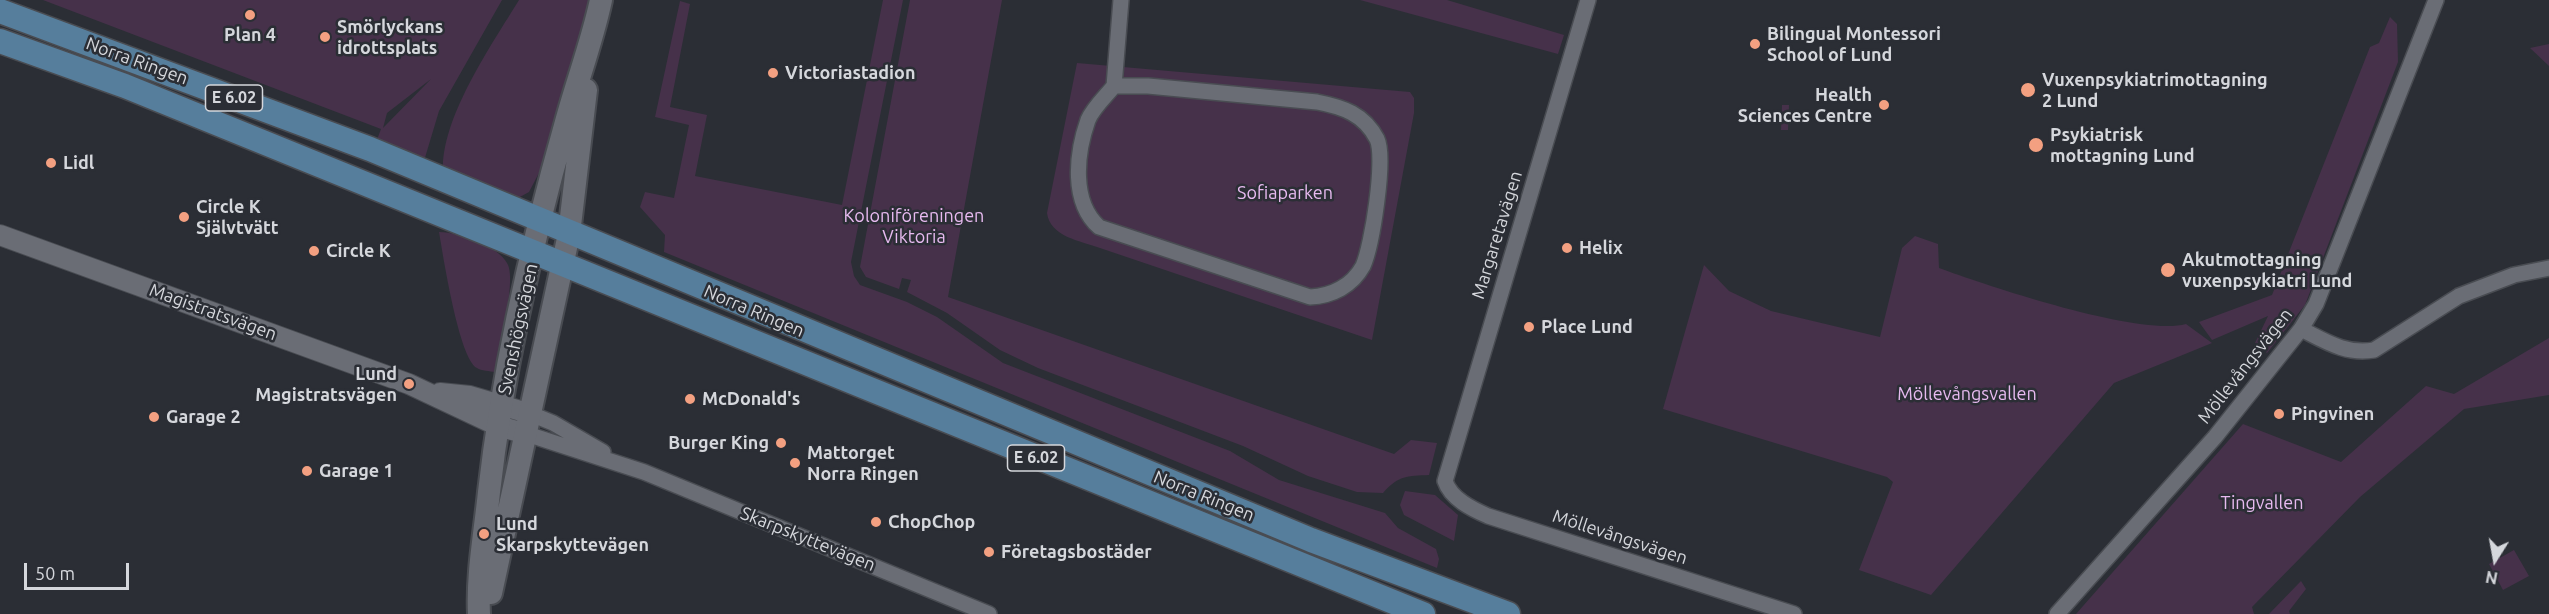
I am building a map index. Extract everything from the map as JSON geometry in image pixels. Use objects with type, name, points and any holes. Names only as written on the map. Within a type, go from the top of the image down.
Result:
[{"type":"main road","name":"Svenshögsvägen","points":[[481,614],[495,574],[569,234],[590,50],[601,0]]},
{"type":"main road","name":"Norra Ringen","points":[[0,11],[370,149],[540,222],[1311,540],[1508,614]]},
{"type":"main road","name":"Norra Ringen","points":[[0,41],[125,86],[1423,614]]},
{"type":"main road","name":"Svenshögsvägen","points":[[481,614],[484,534],[500,415],[540,222],[566,120],[590,50]]},
{"type":"street","points":[[1114,86],[1148,86],[1317,102],[1339,106],[1358,115],[1377,140],[1381,158],[1377,201],[1362,267],[1350,282],[1335,293],[1310,297],[1099,227],[1088,217],[1078,183],[1089,119],[1114,86],[1120,0]]},
{"type":"street","name":"Margaretavägen","points":[[1445,481],[1588,0]]},
{"type":"street","name":"Möllevångsvägen","points":[[2057,614],[2215,437],[2301,329],[2316,304],[2436,0]]},
{"type":"street","name":"Magistratsvägen","points":[[0,235],[425,391],[500,415]]},
{"type":"street","points":[[2301,329],[2345,350],[2358,353],[2374,350],[2459,296],[2514,275],[2549,268]]},
{"type":"street","name":"Skarpskyttevägen","points":[[500,415],[529,424],[989,614]]},
{"type":"street","name":"Möllevångsvägen","points":[[1445,481],[1456,496],[1488,516],[1794,614]]},
{"type":"green space","name":"Smörlyckans idrottsplats","points":[[43,0],[502,0],[439,111],[424,161],[375,145],[381,129]],"holes":[[[431,79],[383,128],[387,113]]]},
{"type":"green space","points":[[519,0],[590,0],[575,59],[540,171],[529,192],[518,198],[443,166],[445,146],[460,102],[483,58]]},
{"type":"green space","points":[[883,0],[903,0],[851,262],[854,276],[860,285],[907,302],[937,317],[1003,363],[1230,451],[1279,480],[1385,513],[1398,528],[1436,549],[1439,559],[1437,568],[664,252],[665,235],[640,207],[645,192],[674,198],[689,125],[655,117],[680,1],[690,4],[670,107],[707,115],[695,176],[842,205]]},
{"type":"green space","name":"Koloniföreningen Viktoria","points":[[910,0],[1002,0],[948,297],[1394,454],[1411,440],[1437,443],[1429,475],[1404,478],[1383,493],[1357,492],[1308,476],[1243,446],[1038,368],[1000,350],[947,313],[907,292],[911,280],[902,278],[899,289],[866,277],[860,267]]},
{"type":"green space","points":[[1360,0],[1447,0],[1564,35],[1558,54]]},
{"type":"green space","points":[[2390,17],[2397,24],[2398,62],[2305,305],[2267,353],[2255,343],[2268,316],[2212,340],[2199,322],[2272,295],[2370,47],[2379,43]]},
{"type":"green space","points":[[2549,44],[2549,66],[2530,48]]},
{"type":"green space","name":"Sofiaparken","points":[[1077,63],[1410,92],[1414,98],[1414,113],[1372,340],[1076,240],[1054,228],[1047,213]]},
{"type":"green space","points":[[1782,105],[1789,105],[1788,130],[1781,130]]},
{"type":"green space","points":[[439,232],[457,235],[484,245],[498,253],[508,265],[510,286],[495,372],[477,368],[470,361],[464,346],[448,283]]},
{"type":"green space","name":"Möllevångsvallen","points":[[1915,236],[1938,244],[1939,268],[2027,297],[2101,317],[2164,326],[2186,324],[2212,343],[2114,383],[1931,595],[1859,570],[1893,482],[1887,477],[1663,409],[1704,265],[1729,291],[1771,311],[1880,337],[1902,248]]},
{"type":"green space","name":"Tingvallen","points":[[2549,338],[2549,395],[2464,409],[2360,497],[2252,607],[2254,614],[2076,614],[2243,424],[2341,462],[2426,386],[2454,394]]},
{"type":"green space","points":[[1405,491],[1435,495],[1458,515],[1454,541],[1404,515],[1400,505]]},
{"type":"green space","points":[[2514,550],[2529,576],[2503,590],[2489,564]]},
{"type":"green space","points":[[2301,581],[2306,589],[2289,611],[2290,614],[2269,614]]},
{"type":"place","name":"Plan 4","points":[[250,15]]},
{"type":"place","name":"Smörlyckans idrottsplats","points":[[325,37]]},
{"type":"place","name":"Bilingual Montessori School of Lund","points":[[1755,44]]},
{"type":"place","name":"Victoriastadion","points":[[773,73]]},
{"type":"place","name":"Vuxenpsykiatrimottagning 2 Lund","points":[[2028,90]]},
{"type":"place","name":"Health Sciences Centre","points":[[1884,105]]},
{"type":"place","name":"Psykiatrisk mottagning Lund","points":[[2036,145]]},
{"type":"place","name":"Lidl","points":[[51,163]]},
{"type":"place","name":"Circle K Självtvätt","points":[[184,217]]},
{"type":"place","name":"Helix","points":[[1567,248]]},
{"type":"place","name":"Circle K","points":[[314,251]]},
{"type":"place","name":"Akutmottagning vuxenpsykiatri Lund","points":[[2168,270]]},
{"type":"place","name":"Place Lund","points":[[1529,327]]},
{"type":"place","name":"Lund Magistratsvägen","points":[[409,384]]},
{"type":"place","name":"McDonald's","points":[[690,399]]},
{"type":"place","name":"Pingvinen","points":[[2279,414]]},
{"type":"place","name":"Garage 2","points":[[154,417]]},
{"type":"place","name":"Burger King","points":[[781,443]]},
{"type":"place","name":"Mattorget Norra Ringen","points":[[795,463]]},
{"type":"place","name":"Garage 1","points":[[307,471]]},
{"type":"place","name":"ChopChop","points":[[876,522]]},
{"type":"place","name":"Lund Skarpskyttevägen","points":[[484,534]]},
{"type":"place","name":"Företagsbostäder","points":[[989,552]]}]
